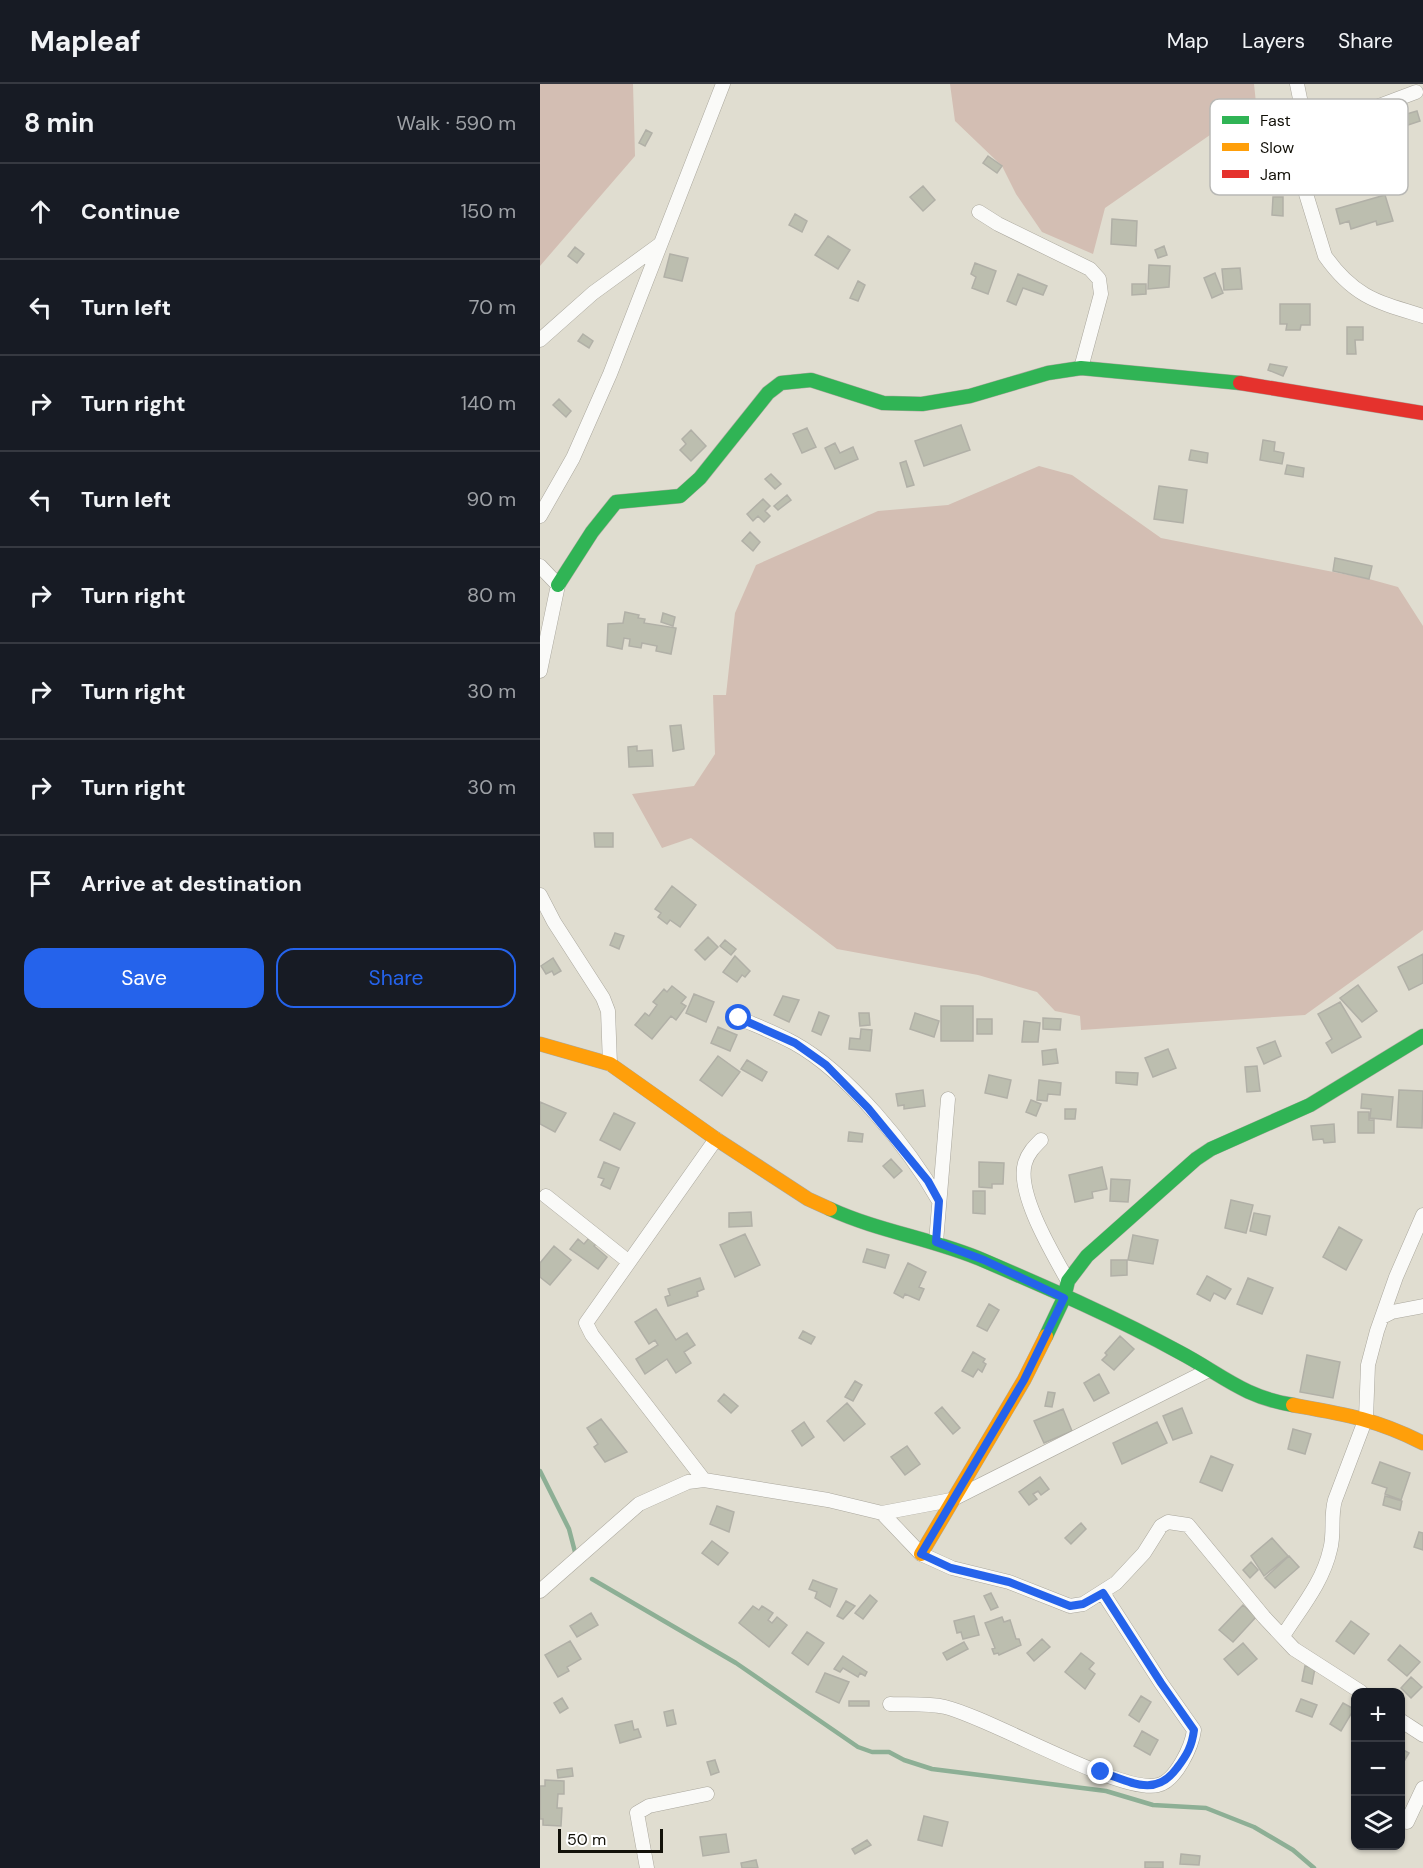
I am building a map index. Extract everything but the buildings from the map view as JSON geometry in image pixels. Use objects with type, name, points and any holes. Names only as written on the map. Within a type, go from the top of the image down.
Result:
[{"type":"street","points":[[540,516],[573,458],[592,416],[723,84]]},
{"type":"street","points":[[1297,84],[1300,99]]},
{"type":"street","points":[[1397,99],[1416,92]]},
{"type":"street","points":[[1306,195],[1325,256],[1345,282],[1378,303],[1423,316]]},
{"type":"street","points":[[979,212],[998,224],[1090,269],[1099,279],[1101,294],[1081,368]]},
{"type":"street","points":[[540,340],[593,293],[659,245]]},
{"type":"street","points":[[540,671],[558,585],[592,532],[616,502],[665,499],[685,492],[700,478],[768,393],[782,384],[811,380],[883,403],[922,404],[970,396],[1048,373],[1081,368],[1222,380],[1423,413]]},
{"type":"street","points":[[540,566],[558,585]]},
{"type":"street","points":[[540,895],[554,922],[603,998],[608,1011],[610,1065]]},
{"type":"street","points":[[739,1018],[795,1043],[826,1065],[902,1147],[939,1201]]},
{"type":"street","points":[[921,1554],[1019,1389],[1064,1298],[1068,1281],[1087,1256],[1196,1159],[1211,1149],[1310,1105],[1423,1036]]},
{"type":"street","points":[[540,1044],[610,1065],[716,1139],[808,1199],[850,1218],[936,1242],[984,1260],[1180,1352],[1235,1387],[1268,1401],[1366,1418],[1392,1427],[1423,1443]]},
{"type":"street","points":[[936,1242],[948,1099]]},
{"type":"street","points":[[704,1480],[587,1329],[590,1314],[716,1139]]},
{"type":"street","points":[[1041,1140],[1031,1150],[1025,1163],[1024,1179],[1041,1228],[1068,1281]]},
{"type":"street","points":[[546,1196],[629,1262]]},
{"type":"street","points":[[1283,1636],[1323,1572],[1332,1542],[1331,1513],[1366,1418],[1368,1365],[1382,1317],[1423,1215]]},
{"type":"street","points":[[1382,1317],[1392,1312],[1423,1306]]},
{"type":"street","points":[[540,1591],[546,1579],[639,1504],[688,1482],[704,1480],[778,1495],[828,1500],[882,1513],[951,1500],[1209,1370]]},
{"type":"street","points":[[882,1513],[921,1554],[951,1568],[1009,1582],[1070,1606],[1083,1604],[1116,1583],[1144,1553],[1161,1526],[1178,1522],[1188,1525],[1264,1617],[1294,1649],[1355,1688]]},
{"type":"street","points":[[890,1704],[944,1707],[1101,1772],[1145,1786],[1160,1785],[1170,1778],[1192,1746],[1194,1730],[1103,1593]]},
{"type":"street","points":[[1405,1723],[1423,1735]]},
{"type":"street","points":[[1407,1822],[1423,1788]]},
{"type":"street","points":[[647,1868],[637,1813],[649,1806],[707,1794]]},
{"type":"shaded area","points":[[540,84],[633,84],[635,156],[540,266]]},
{"type":"shaded area","points":[[950,84],[1254,84],[1256,99],[1210,99],[1210,135],[1105,208],[1093,254],[1042,232],[1016,194],[1002,166],[955,121]]},
{"type":"shaded area","points":[[1039,466],[1072,475],[1161,538],[1369,579],[1398,587],[1423,626],[1423,930],[1305,1015],[1081,1030],[1080,1016],[1055,1011],[1037,992],[978,975],[837,949],[691,838],[662,848],[632,794],[694,786],[715,754],[713,695],[726,695],[735,613],[756,565],[878,511],[948,505]]},
{"type":"waterway","points":[[540,1471],[569,1529],[575,1552]]},
{"type":"waterway","points":[[592,1579],[736,1663],[858,1747],[872,1752],[889,1752],[904,1760],[932,1769],[1106,1791],[1153,1805],[1206,1808],[1254,1827],[1293,1850],[1314,1868]]},
{"type":"traffic: fast","points":[[558,585],[592,532],[616,502],[680,496],[700,478],[768,393],[781,383],[811,380],[883,403],[922,404],[970,396],[1048,373],[1081,368],[1240,383]]},
{"type":"traffic: fast","points":[[1046,1336],[1064,1298],[1068,1281],[1087,1256],[1196,1159],[1211,1149],[1310,1105],[1423,1036]]},
{"type":"traffic: fast","points":[[830,1209],[868,1224],[966,1253],[985,1261],[1132,1327],[1246,1391],[1293,1405]]},
{"type":"traffic: slow","points":[[540,1044],[610,1064],[716,1139],[808,1199],[830,1209]]},
{"type":"traffic: slow","points":[[921,1554],[1024,1380],[1046,1336]]},
{"type":"traffic: slow","points":[[1293,1405],[1375,1423],[1423,1443]]},
{"type":"traffic: jam","points":[[1240,383],[1423,413]]},
{"type":"route","points":[[739,1018],[795,1043],[826,1065],[868,1108],[928,1181],[939,1201],[936,1242],[984,1260],[1064,1298],[1024,1380],[921,1554],[951,1568],[1009,1582],[1070,1606],[1083,1604],[1103,1593],[1144,1659],[1194,1730],[1192,1746],[1170,1778],[1160,1785],[1145,1786],[1101,1772]]}]
